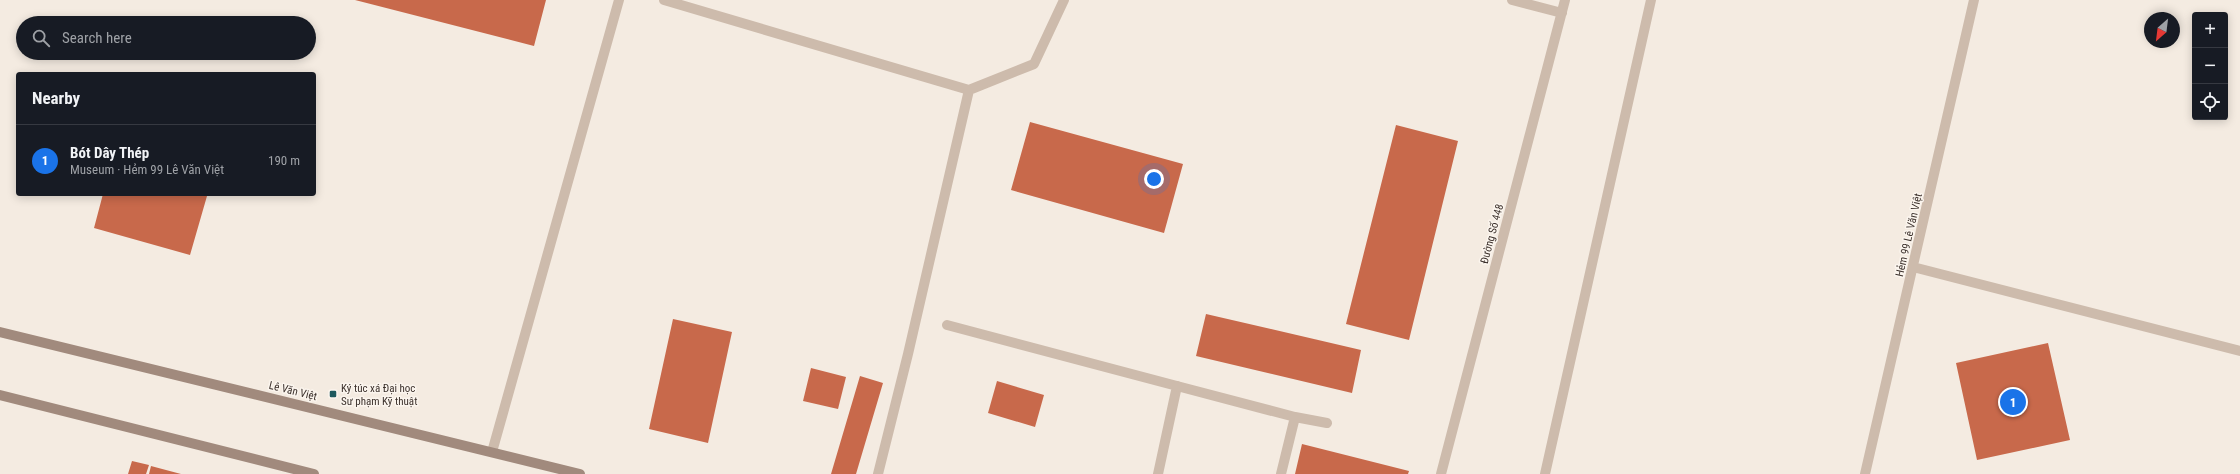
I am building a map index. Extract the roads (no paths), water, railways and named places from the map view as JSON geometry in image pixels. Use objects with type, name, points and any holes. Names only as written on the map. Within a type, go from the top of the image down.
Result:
[{"type":"main road","name":"Lê Văn Việt","points":[[0,332],[580,474]]},
{"type":"main road","points":[[0,395],[314,474]]},
{"type":"street","points":[[492,452],[619,0]]},
{"type":"street","points":[[664,0],[969,90],[1034,64],[1064,0]]},
{"type":"street","points":[[1512,0],[1562,13]]},
{"type":"street","name":"Đường Số 448","points":[[1441,474],[1565,0]]},
{"type":"street","points":[[1545,474],[1651,0]]},
{"type":"street","name":"Hẻm 99 Lê Văn Việt","points":[[1865,474],[1974,0]]},
{"type":"street","points":[[878,474],[908,354],[969,90]]},
{"type":"street","points":[[1913,268],[2240,351]]},
{"type":"street","points":[[947,324],[1177,386],[1327,423]]},
{"type":"street","points":[[1158,474],[1177,386]]},
{"type":"street","points":[[1281,474],[1295,416]]},
{"type":"place","name":"Ký túc xá Đại học Sư phạm Kỹ thuật","points":[[333,394]]},
{"type":"place","name":"Bót Dây Thép","points":[[2013,402]]}]
